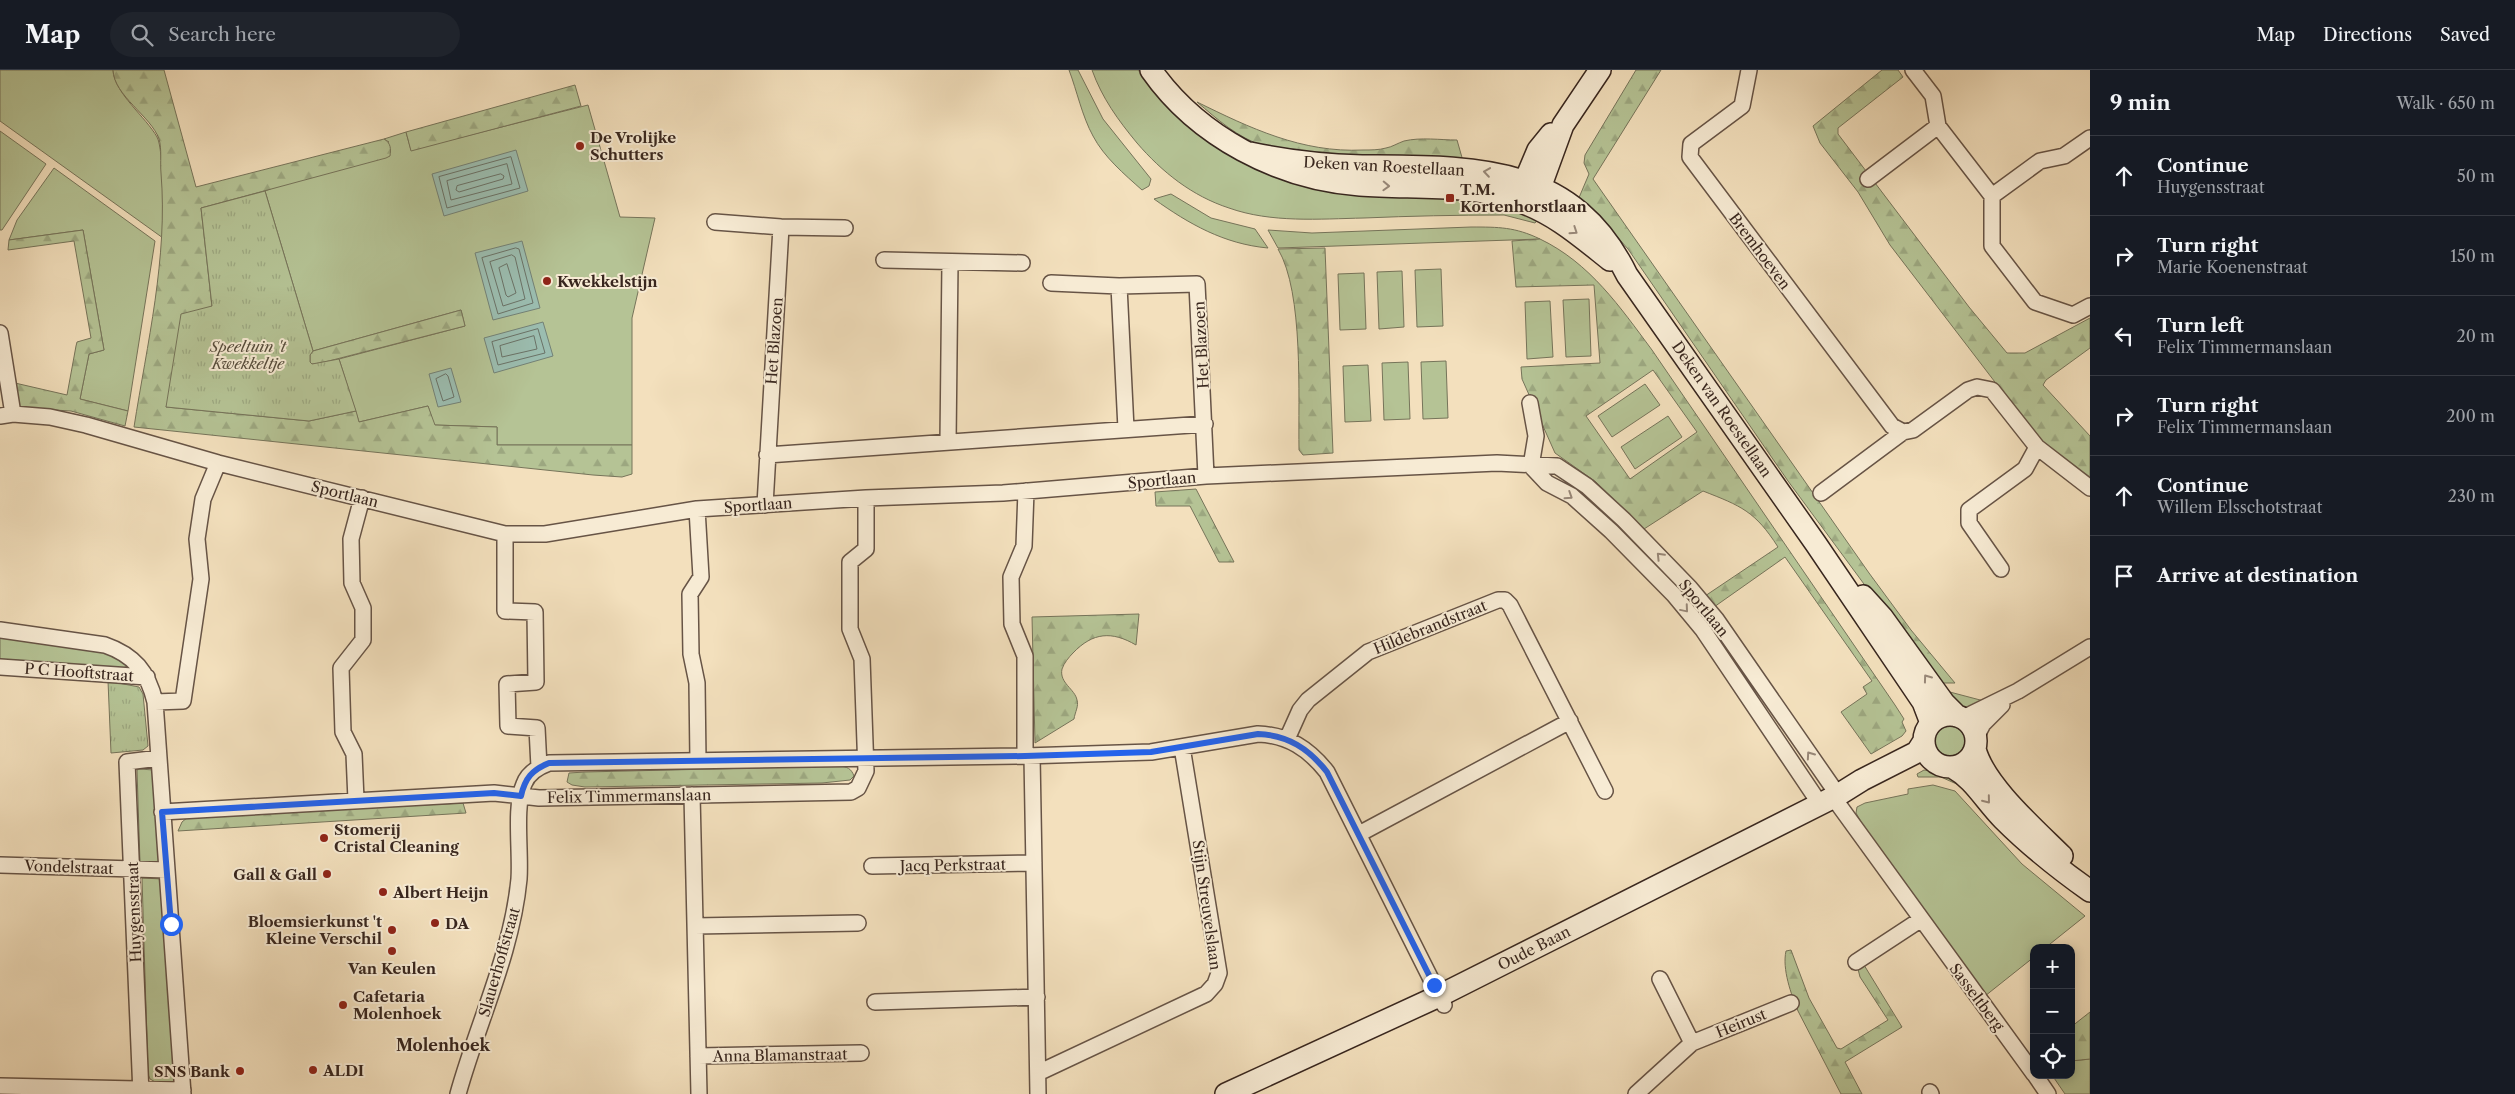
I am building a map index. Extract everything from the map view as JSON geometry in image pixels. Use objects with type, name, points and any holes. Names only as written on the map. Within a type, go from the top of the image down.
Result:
[{"type":"main road","name":"Deken van Roestellaan","points":[[1151,70],[1192,115],[1216,134],[1278,167],[1309,177],[1338,182],[1461,188],[1529,194],[1587,239],[1627,275],[1816,544],[1923,702],[1928,732]]},
{"type":"main road","points":[[1529,194],[1563,125],[1600,70]]},
{"type":"main road","name":"Deken van Roestellaan","points":[[1816,544],[1882,617],[1944,703],[1960,717]]},
{"type":"main road","points":[[2090,881],[2012,806],[1978,763],[1976,743],[1970,724],[1960,717],[1944,715],[1928,732],[1928,755],[1945,766],[1964,774],[2001,817],[2028,844],[2090,891]]},
{"type":"main road","name":"Oude Baan","points":[[1226,1094],[1442,1001],[1831,799],[1862,780],[1917,752],[1928,732]]},
{"type":"main road","points":[[1945,766],[1966,762],[1976,743]]},
{"type":"main road","name":"Oude Baan","points":[[1831,799],[1890,782],[1924,765],[1945,766]]},
{"type":"street","name":"Bremhoeven","points":[[1749,70],[1742,106],[1691,144],[1690,158],[1892,426],[1903,432]]},
{"type":"street","points":[[1913,70],[1933,96],[1938,126],[1992,196],[1992,246],[2035,302],[2073,315],[2090,306]]},
{"type":"street","points":[[1868,179],[1938,126]]},
{"type":"street","points":[[1992,196],[2040,161],[2064,156],[2090,138]]},
{"type":"street","points":[[715,222],[781,227],[845,228]]},
{"type":"street","name":"Het Blazoen","points":[[765,505],[781,227]]},
{"type":"street","points":[[884,260],[1022,263]]},
{"type":"street","points":[[948,442],[950,262]]},
{"type":"street","name":"Het Blazoen","points":[[1051,283],[1119,286],[1198,284],[1206,476]]},
{"type":"street","points":[[1119,286],[1126,430]]},
{"type":"street","points":[[0,333],[7,415]]},
{"type":"street","points":[[1821,493],[1903,432],[1913,430],[1968,390],[1978,387],[1992,390],[2037,447],[2090,488]]},
{"type":"street","points":[[1530,403],[1536,436],[1531,466]]},
{"type":"street","name":"Sportlaan","points":[[7,415],[50,417],[86,425],[218,463],[362,498],[462,525],[505,534],[545,534],[698,509],[866,498],[1026,491],[1206,476],[1497,463],[1557,466],[1587,486],[1624,520],[1690,588],[1716,620],[1831,799]]},
{"type":"street","points":[[767,455],[1205,424]]},
{"type":"street","points":[[2001,569],[1969,523],[1969,510],[2025,469],[2037,447]]},
{"type":"street","points":[[155,702],[183,701],[201,579],[197,539],[203,499],[218,463]]},
{"type":"street","name":"Sportlaan","points":[[1531,466],[1548,483],[1572,496],[1611,531],[1674,595],[1703,630],[1831,799]]},
{"type":"street","points":[[1026,491],[1024,546],[1011,577],[1012,624],[1025,656],[1034,863],[1038,1094]]},
{"type":"street","points":[[356,800],[354,754],[343,732],[342,668],[363,640],[363,608],[352,582],[351,540],[362,498]]},
{"type":"street","name":"Felix Timmermanslaan","points":[[539,767],[530,774],[524,784],[521,796],[540,798],[851,792],[858,788],[862,783],[865,759],[862,659],[850,629],[850,562],[866,549],[866,498]]},
{"type":"street","points":[[698,509],[701,577],[690,594],[690,602],[691,654],[697,683],[698,761]]},
{"type":"street","points":[[505,534],[505,611],[535,612],[536,682],[507,684],[508,726],[538,728],[539,767],[549,763],[865,759],[1151,752],[1258,734],[1273,734],[1302,746],[1316,758],[1327,772],[1442,1001]]},
{"type":"street","name":"Hildebrandstraat","points":[[1287,739],[1300,710],[1308,700],[1368,652],[1498,600],[1505,600],[1510,605],[1605,791]]},
{"type":"street","name":"P C Hooftstraat","points":[[0,630],[105,646],[121,651],[131,657],[147,677]]},
{"type":"street","points":[[1960,717],[2018,691],[2090,647]]},
{"type":"street","name":"P C Hooftstraat","points":[[0,667],[147,677]]},
{"type":"street","points":[[0,1086],[183,1092],[155,702],[147,677]]},
{"type":"street","points":[[1976,743],[1983,724],[2018,691]]},
{"type":"street","points":[[1359,834],[1570,721]]},
{"type":"street","name":"Stijn Streuvelslaan","points":[[1038,1073],[1206,994],[1215,984],[1219,972],[1182,747]]},
{"type":"street","name":"Huygensstraat","points":[[141,1092],[127,762],[159,758]]},
{"type":"street","points":[[162,812],[494,793],[521,796]]},
{"type":"street","name":"Anna Blamanstraat","points":[[692,794],[699,1094]]},
{"type":"street","name":"Slauerhoffstraat","points":[[458,1094],[507,944],[516,909],[519,876],[521,796]]},
{"type":"street","name":"Sasseltberg","points":[[1831,799],[2030,1070]]},
{"type":"street","name":"Jacq Perkstraat","points":[[872,866],[1034,863]]},
{"type":"street","name":"Vondelstraat","points":[[0,865],[167,870]]},
{"type":"street","points":[[1856,962],[1920,920]]},
{"type":"street","points":[[695,926],[858,923]]},
{"type":"street","points":[[1660,980],[1692,1043]]},
{"type":"street","points":[[875,1002],[1037,997]]},
{"type":"street","name":"Heirust","points":[[1636,1094],[1692,1043],[1791,1003]]},
{"type":"street","name":"Anna Blamanstraat","points":[[698,1056],[861,1053]]},
{"type":"street","name":"Sasseltberg","points":[[2037,1079],[2048,1094]]},
{"type":"green space","points":[[0,70],[113,70],[115,79],[124,96],[157,137],[161,155],[163,185],[163,238],[0,121]]},
{"type":"green space","points":[[113,70],[164,70],[196,187],[384,139],[388,142],[390,149],[390,156],[386,158],[201,208],[212,307],[166,407],[309,421],[356,411],[359,422],[428,406],[435,425],[497,427],[497,445],[632,445],[632,474],[622,477],[593,475],[134,427],[155,301],[162,237],[160,147],[155,130],[119,89]]},
{"type":"green space","points":[[1069,70],[1078,70],[1103,119],[1151,179],[1149,186],[1142,190],[1115,165],[1098,144],[1086,120]]},
{"type":"green space","points":[[1092,70],[1138,70],[1159,96],[1200,135],[1232,157],[1281,179],[1309,185],[1461,192],[1541,216],[1535,223],[1504,215],[1295,219],[1261,216],[1229,208],[1190,190],[1167,173],[1147,154],[1111,108]]},
{"type":"green space","points":[[1636,70],[1661,70],[1593,179],[1869,573],[1911,630],[1955,683],[1937,683],[1788,481],[1628,249],[1597,214],[1578,200],[1589,174],[1584,163],[1585,155]]},
{"type":"green space","points":[[1882,70],[1898,70],[1903,77],[1838,128],[1838,134],[1969,307],[2007,353],[2025,353],[2090,318],[2090,348],[2046,380],[2043,385],[2090,436],[2090,483],[2050,452],[1890,245],[1858,192],[1820,143],[1813,126]]},
{"type":"green space","points":[[575,85],[581,106],[411,151],[406,132]]},
{"type":"green space","points":[[1197,102],[1277,137],[1319,147],[1341,150],[1375,150],[1410,140],[1457,140],[1463,161],[1362,160],[1287,152],[1254,143],[1245,138]]},
{"type":"green space","name":"Kwekkelstijn","points":[[588,105],[620,217],[655,218],[632,318],[632,445],[497,445],[497,427],[434,425],[428,406],[359,422],[339,359],[465,326],[461,310],[313,351],[265,191],[389,142],[384,139],[406,132],[411,150]]},
{"type":"green space","points":[[0,131],[46,164],[2,230],[0,230]]},
{"type":"green space","points":[[54,168],[155,241],[128,411],[80,399],[89,354],[104,350],[83,230],[9,240],[17,220]]},
{"type":"green space","name":"Speeltuin 't Kwekkeltje","points":[[265,191],[313,351],[310,355],[310,362],[312,364],[339,359],[356,411],[309,421],[166,407],[181,314],[212,306],[201,208]]},
{"type":"green space","points":[[1171,194],[1211,218],[1255,229],[1268,248],[1237,242],[1208,231],[1180,217],[1154,199]]},
{"type":"green space","points":[[1471,227],[1507,228],[1540,239],[1278,248],[1268,230],[1312,233]]},
{"type":"green space","points":[[83,230],[104,350],[89,354],[80,399],[128,411],[125,426],[71,411],[20,408],[15,383],[67,395],[77,342],[91,338],[74,241],[8,250],[9,240]]},
{"type":"green space","points":[[1540,239],[1558,249],[1589,273],[1616,302],[1652,350],[1895,705],[1904,719],[1902,722],[1906,731],[1902,736],[1871,754],[1841,712],[1867,694],[1863,687],[1872,681],[1785,557],[1714,607],[1705,596],[1778,547],[1754,517],[1728,501],[1703,491],[1644,529],[1596,482],[1555,453],[1522,379],[1521,367],[1600,363],[1594,285],[1516,287],[1512,241]],"holes":[[[1653,370],[1697,432],[1630,479],[1586,416]]]},
{"type":"green space","points":[[1325,248],[1333,453],[1303,455],[1299,450],[1299,375],[1296,318],[1286,268],[1278,249]]},
{"type":"green space","points":[[1441,269],[1443,326],[1417,327],[1415,270]]},
{"type":"green space","points":[[1402,271],[1404,327],[1379,329],[1377,272]]},
{"type":"green space","points":[[1364,273],[1366,329],[1340,330],[1338,274]]},
{"type":"green space","points":[[1589,299],[1591,356],[1566,357],[1563,300]]},
{"type":"green space","points":[[1550,301],[1553,357],[1527,359],[1525,302]]},
{"type":"green space","points":[[461,310],[465,326],[321,363],[312,364],[310,362],[310,355],[313,351]]},
{"type":"green space","points":[[1446,361],[1448,418],[1423,419],[1421,362]]},
{"type":"green space","points":[[1408,362],[1410,419],[1384,420],[1382,363]]},
{"type":"green space","points":[[1368,365],[1371,421],[1345,422],[1343,366]]},
{"type":"green space","points":[[1645,384],[1660,405],[1612,437],[1598,416]]},
{"type":"green space","points":[[1668,416],[1682,437],[1635,469],[1621,447]]},
{"type":"green space","points":[[1196,489],[1234,562],[1219,562],[1190,506],[1156,506],[1155,492]]},
{"type":"green space","points":[[1139,614],[1136,645],[1119,637],[1103,636],[1080,646],[1068,658],[1062,669],[1062,674],[1065,682],[1076,696],[1077,707],[1074,719],[1035,743],[1032,617]]},
{"type":"green space","points":[[0,635],[111,650],[129,665],[121,668],[0,659]]},
{"type":"green space","points":[[108,681],[139,687],[143,694],[148,746],[143,750],[111,753]]},
{"type":"green space","points":[[1946,691],[1984,701],[1973,708],[1964,709]]},
{"type":"green space","points":[[1950,726],[1961,730],[1965,741],[1961,752],[1950,756],[1939,752],[1935,741],[1939,730]]},
{"type":"green space","points":[[847,767],[852,771],[854,776],[850,780],[822,783],[585,787],[572,785],[567,782],[569,773],[585,772]]},
{"type":"green space","points":[[137,770],[154,770],[161,861],[159,863],[140,863]]},
{"type":"green space","points":[[1924,770],[1948,774],[1961,786],[1941,777],[1918,777],[1917,774]]},
{"type":"green space","points":[[1933,785],[1955,791],[2022,864],[2085,916],[2050,944],[2030,944],[2030,960],[1985,996],[1858,823],[1860,820],[1856,813],[1857,807],[1865,803],[1908,794],[1908,789]]},
{"type":"green space","points":[[463,803],[466,813],[178,831],[182,822],[188,817]]},
{"type":"green space","points":[[142,878],[162,879],[177,1085],[161,1085],[150,1079],[148,1074]]},
{"type":"green space","points":[[1791,950],[1809,998],[1837,1048],[1841,1049],[1888,1020],[1860,977],[1858,969],[1864,965],[1902,1027],[1845,1062],[1862,1094],[1841,1094],[1798,1011],[1790,989],[1785,966],[1786,951]]},
{"type":"green space","points":[[2090,1012],[2090,1059],[2075,1061],[2075,1024]]},
{"type":"green space","points":[[2090,1059],[2090,1094],[2065,1094],[2055,1079],[2075,1079],[2075,1061]]},
{"type":"water","points":[[516,150],[528,191],[444,216],[432,174]]},
{"type":"water","points":[[522,241],[540,308],[493,320],[475,253]]},
{"type":"water","points":[[543,322],[553,356],[494,373],[484,338]]},
{"type":"water","points":[[451,368],[461,402],[438,407],[429,374]]},
{"type":"place","name":"De Vrolijke Schutters","points":[[580,146]]},
{"type":"place","name":"T.M. Kortenhorstlaan","points":[[1450,198]]},
{"type":"place","name":"Kwekkelstijn","points":[[547,281]]},
{"type":"place","name":"Stomerij Cristal Cleaning","points":[[324,838]]},
{"type":"place","name":"Gall & Gall","points":[[327,874]]},
{"type":"place","name":"Albert Heijn","points":[[383,892]]},
{"type":"place","name":"DA","points":[[435,923]]},
{"type":"place","name":"Bloemsierkunst 't Kleine Verschil","points":[[392,930]]},
{"type":"place","name":"Van Keulen","points":[[392,951]]},
{"type":"place","name":"Cafetaria Molenhoek","points":[[343,1005]]},
{"type":"place","name":"ALDI","points":[[313,1070]]},
{"type":"place","name":"SNS Bank","points":[[240,1071]]},
{"type":"district","name":"Molenhoek","points":[[443,1045]]},
{"type":"route","points":[[171,924],[162,812],[494,793],[521,796],[524,784],[530,774],[539,767],[549,763],[1025,756],[1151,752],[1258,734],[1273,734],[1302,746],[1316,758],[1327,772],[1434,985]]}]
